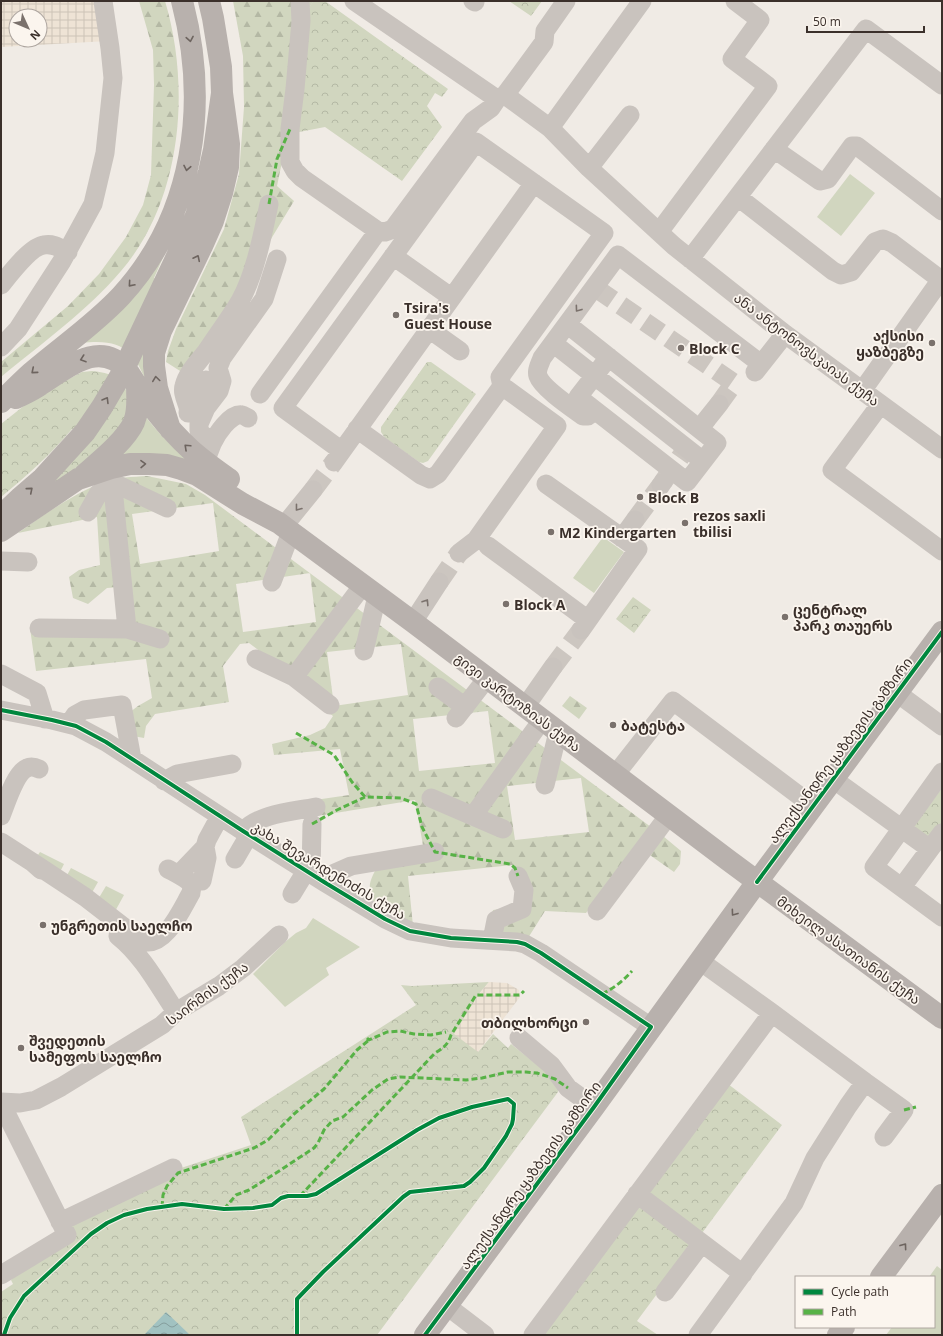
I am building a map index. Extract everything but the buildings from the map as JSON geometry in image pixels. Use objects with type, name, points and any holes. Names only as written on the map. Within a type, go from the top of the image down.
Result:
[{"type":"main road","points":[[1,402],[31,373],[120,297],[149,261],[170,224],[187,172],[194,121],[195,97],[192,54],[182,1]]},
{"type":"main road","points":[[170,429],[157,388],[154,354],[161,331],[202,246],[222,193],[228,167],[230,144],[222,93],[221,67],[209,1]]},
{"type":"main road","points":[[1,516],[43,478],[85,432],[119,378],[190,228],[202,195],[214,150],[222,93]]},
{"type":"main road","name":"გივი კარტოზიას ქუჩა","points":[[1,405],[39,386],[75,362],[87,357],[101,356],[113,359],[123,364],[155,412],[187,447],[205,446],[247,492],[285,527],[757,882]]},
{"type":"main road","points":[[78,480],[123,439],[130,430],[137,411],[137,385]]},
{"type":"main road","name":"გივი კარტოზიას ქუჩა","points":[[1,531],[78,480],[112,475],[130,464],[167,465],[197,475],[243,504],[285,527]]},
{"type":"main road","name":"ალექსანდრე ყაზბეგის გამზირი","points":[[425,1335],[594,1107],[833,778],[942,632]]},
{"type":"main road","name":"მიხეილ ასათიანის ქუჩა","points":[[757,882],[940,1012]]},
{"type":"main road","points":[[882,1276],[942,1195]]},
{"type":"street","points":[[1,347],[18,329],[62,262],[93,204],[105,153],[112,78],[110,48],[102,1]]},
{"type":"street","points":[[300,1],[301,21],[290,129],[290,162],[295,171],[302,178],[378,231],[385,232],[393,229],[473,121],[491,108],[501,97],[544,42],[545,32],[566,1]]},
{"type":"street","name":"ანა ანტონოვსკაიას ქუჩა","points":[[354,1],[550,128],[589,168],[674,246],[785,334],[942,449]]},
{"type":"street","points":[[550,128],[642,1]]},
{"type":"street","points":[[658,232],[768,86],[732,59],[760,20],[735,1]]},
{"type":"street","points":[[690,259],[866,29],[942,85]]},
{"type":"street","points":[[589,168],[630,115]]},
{"type":"street","points":[[416,486],[347,444],[283,408],[476,142],[559,215]]},
{"type":"street","points":[[774,149],[820,181],[828,179],[852,146],[857,146],[942,211]]},
{"type":"street","points":[[459,553],[476,540],[557,426],[502,386],[500,377],[604,233],[530,188],[502,175]]},
{"type":"street","points":[[347,444],[530,188]]},
{"type":"street","points":[[738,197],[832,271],[841,275],[851,272],[875,242],[883,239],[892,243],[941,279],[862,391]]},
{"type":"street","points":[[205,446],[188,416],[184,386],[191,372],[240,300],[254,266],[269,204]]},
{"type":"street","points":[[260,394],[378,231]]},
{"type":"street","points":[[1,285],[28,254],[43,244],[53,245],[68,252]]},
{"type":"street","points":[[601,415],[583,416],[544,386],[538,376],[538,368],[542,358],[596,288],[618,255],[758,368],[785,334]]},
{"type":"street","points":[[393,256],[451,297]]},
{"type":"street","points":[[205,446],[199,424],[206,408],[219,391],[222,381],[218,368],[222,358],[264,300],[278,259]]},
{"type":"street","points":[[572,328],[609,357],[717,443],[687,482],[578,397],[609,357]]},
{"type":"street","points":[[429,329],[460,351]]},
{"type":"street","points":[[558,347],[703,461]]},
{"type":"street","points":[[188,407],[195,394],[206,380]]},
{"type":"street","points":[[449,442],[488,389],[502,386]]},
{"type":"street","points":[[324,421],[347,444],[430,479],[438,474],[502,386]]},
{"type":"street","points":[[707,418],[719,404]]},
{"type":"street","points":[[880,404],[832,470],[942,550]]},
{"type":"street","points":[[205,446],[230,420],[236,416],[242,415],[248,418]]},
{"type":"street","points":[[112,475],[167,508]]},
{"type":"street","points":[[88,512],[98,494],[112,475]]},
{"type":"street","points":[[112,475],[127,629]]},
{"type":"street","points":[[488,546],[584,625],[638,550],[546,484]]},
{"type":"street","points":[[272,582],[285,527],[313,490]]},
{"type":"street","points":[[622,538],[635,520]]},
{"type":"street","points":[[1,560],[28,562]]},
{"type":"street","points":[[413,622],[439,582]]},
{"type":"street","points":[[364,651],[370,590]]},
{"type":"street","points":[[294,677],[370,590]]},
{"type":"street","points":[[39,628],[127,629],[160,639]]},
{"type":"street","points":[[256,659],[294,677],[330,705]]},
{"type":"street","points":[[545,785],[542,720],[553,667]]},
{"type":"street","points":[[1,674],[37,694],[45,719]]},
{"type":"street","points":[[438,687],[460,712],[487,678]]},
{"type":"street","points":[[897,693],[942,726]]},
{"type":"street","points":[[615,775],[673,701],[813,806]]},
{"type":"street","points":[[69,724],[75,714],[84,710],[122,705],[132,759]]},
{"type":"street","name":"კახა შევარდენიძის ქუჩა","points":[[1,710],[76,726],[106,742],[164,781],[385,919],[410,931],[451,938],[517,942],[525,944],[541,953],[651,1027]]},
{"type":"street","points":[[473,816],[542,720]]},
{"type":"street","points":[[164,781],[177,774],[232,764]]},
{"type":"street","points":[[1,816],[16,780],[22,772],[26,768],[33,766],[39,769]]},
{"type":"street","points":[[942,772],[874,867],[942,916]]},
{"type":"street","points":[[833,778],[930,849]]},
{"type":"street","points":[[431,798],[503,829]]},
{"type":"street","points":[[235,858],[248,825],[264,817],[314,815],[314,876]]},
{"type":"street","points":[[202,882],[207,858],[205,847],[207,840],[220,816]]},
{"type":"street","points":[[597,910],[669,816]]},
{"type":"street","points":[[902,887],[942,833]]},
{"type":"street","points":[[1,842],[85,897],[130,932],[147,942],[154,941],[164,934],[173,924],[191,893],[192,884],[175,870],[205,847]]},
{"type":"street","points":[[292,894],[314,876],[335,873],[351,866],[434,852]]},
{"type":"street","points":[[32,862],[78,904],[129,945],[140,956],[176,1012]]},
{"type":"street","points":[[492,940],[496,920],[522,909],[524,890],[518,876]]},
{"type":"street","name":"საირმის ქუჩა","points":[[63,1229],[1,1102],[20,1103],[36,1100],[55,1090],[162,1025],[176,1012],[218,986],[243,968],[279,935]]},
{"type":"street","points":[[700,961],[904,1110],[884,1137]]},
{"type":"street","points":[[533,1335],[772,1013]]},
{"type":"street","points":[[519,1038],[551,1065],[568,1088],[594,1107]]},
{"type":"street","points":[[698,1335],[794,1203],[814,1158],[865,1082]]},
{"type":"street","points":[[1,1274],[63,1229],[173,1168]]},
{"type":"street","points":[[638,1194],[743,1274]]},
{"type":"street","points":[[665,1292],[702,1243]]},
{"type":"street","points":[[447,1306],[485,1335]]},
{"type":"green space","points":[[139,1],[165,1],[173,35],[178,70],[179,106],[176,142],[169,177],[157,211],[141,243],[121,271],[108,285],[64,326],[1,377],[1,362],[68,306],[99,274],[126,237],[143,205],[151,175],[154,85],[153,50]]},
{"type":"green space","points":[[233,1],[313,1],[309,8],[277,186],[294,201],[188,376],[166,362],[168,351],[176,329],[224,229],[239,174],[244,107],[243,56]]},
{"type":"green space","points":[[313,1],[325,1],[448,89],[442,97],[435,93],[427,106],[442,127],[402,181],[325,127],[294,133],[309,8]]},
{"type":"green space","points":[[509,1],[542,1],[531,16]]},
{"type":"green space","points":[[850,174],[875,193],[841,236],[817,217]]},
{"type":"green space","points":[[169,244],[154,278],[174,287],[149,388],[138,365],[126,350],[117,345],[108,343],[81,343]]},
{"type":"green space","points":[[427,362],[431,362],[476,394],[428,461],[423,463],[419,462],[385,438],[381,432],[381,427]]},
{"type":"green space","points":[[82,372],[102,372],[112,376],[124,385],[128,406],[127,422],[99,451],[51,487],[50,485],[89,441],[72,429],[56,447],[1,497],[1,424],[35,397]]},
{"type":"green space","points":[[143,413],[160,434],[193,465],[113,457]]},
{"type":"green space","points":[[147,476],[186,484],[205,495],[310,573],[663,836],[681,851],[680,864],[674,872],[637,846],[586,913],[545,911],[528,938],[488,935],[493,910],[519,906],[513,865],[408,876],[413,926],[374,905],[370,883],[376,869],[425,857],[415,800],[317,816],[315,800],[349,795],[340,749],[274,755],[272,744],[310,735],[325,728],[333,716],[327,711],[326,702],[249,643],[240,644],[223,666],[229,702],[155,714],[146,726],[144,738],[133,736],[130,712],[152,698],[146,659],[36,671],[30,628],[124,623],[121,587],[107,588],[88,604],[73,598],[69,577],[79,570],[100,565],[97,517],[18,533],[81,492],[104,482]],"holes":[[[213,503],[219,551],[140,564],[132,514]],[[310,573],[316,622],[243,632],[236,584]],[[401,644],[408,695],[334,706],[327,652]],[[488,711],[495,763],[419,771],[413,719]],[[581,778],[589,832],[515,840],[507,786]]]},
{"type":"green space","points":[[603,537],[624,552],[594,593],[573,578]]},
{"type":"green space","points":[[633,597],[651,610],[634,633],[616,619]]},
{"type":"green space","points":[[570,696],[587,708],[579,719],[562,706]]},
{"type":"green space","points":[[942,788],[942,824],[931,840],[913,827]]},
{"type":"green space","points":[[40,852],[64,864],[60,872],[38,855]]},
{"type":"green space","points":[[71,868],[98,882],[90,896],[66,877]]},
{"type":"green space","points":[[106,886],[124,895],[113,915],[97,901]]},
{"type":"green space","points":[[313,918],[360,947],[326,968],[329,975],[285,1007],[253,974],[285,942],[296,933],[306,928]]},
{"type":"green space","points":[[489,982],[478,995],[478,1052],[493,1034],[508,1048],[511,1044],[546,1072],[558,1086],[558,1092],[377,1335],[1,1335],[1,1292],[13,1284],[11,1280],[66,1222],[181,1168],[251,1145],[241,1117],[416,1005],[401,985],[412,986]]},
{"type":"green space","points":[[728,1084],[782,1125],[637,1321],[658,1335],[541,1335]]},
{"type":"green space","points":[[937,1266],[942,1270],[942,1335],[886,1335],[891,1328],[935,1328],[935,1276],[930,1276]]},
{"type":"shaded area","points":[[1,1],[109,1],[108,41],[48,44],[48,8],[8,8],[8,47],[1,47]]},
{"type":"shaded area","points":[[489,982],[507,983],[519,990],[520,997],[478,1052],[454,1034],[478,995]]},
{"type":"water","points":[[166,1312],[190,1335],[144,1335]]},
{"type":"tunnel","points":[[597,289],[734,383],[719,404]]},
{"type":"tunnel","points":[[663,482],[707,419]]},
{"type":"tunnel","points":[[313,490],[334,462]]},
{"type":"tunnel","points":[[635,520],[661,485]]},
{"type":"tunnel","points":[[439,582],[459,553]]},
{"type":"tunnel","points":[[553,667],[581,630]]},
{"type":"marked path","points":[[269,204],[277,159],[290,129]]},
{"type":"marked path","points":[[296,733],[334,755],[352,782],[365,797],[401,798],[416,804],[422,827],[435,852],[510,864],[515,868],[518,876]]},
{"type":"marked path","points":[[312,824],[365,797]]},
{"type":"marked path","points":[[602,994],[618,984],[632,971]]},
{"type":"marked path","points":[[300,1196],[435,1053],[447,1044],[476,995],[520,995],[524,991]]},
{"type":"marked path","points":[[367,1038],[369,1040],[387,1032],[400,1031],[431,1035],[446,1032]]},
{"type":"marked path","points":[[162,1207],[163,1195],[167,1186],[178,1173],[254,1148],[268,1140],[294,1114],[324,1089],[357,1050],[369,1040]]},
{"type":"marked path","points":[[224,1209],[236,1195],[249,1190],[314,1148],[324,1130],[332,1121],[343,1117],[372,1090],[388,1079],[400,1077],[466,1080],[508,1072],[526,1072],[537,1073],[555,1079],[568,1088]]},
{"type":"marked path","points":[[904,1110],[916,1107]]},
{"type":"cycle path","points":[[757,882],[942,632]]},
{"type":"cycle path","points":[[1,710],[76,726],[106,742],[243,831],[385,919],[410,931],[451,938],[517,942],[525,944],[541,953],[651,1027],[594,1107],[425,1335]]},
{"type":"cycle path","points":[[4,1335],[10,1318],[24,1296],[91,1234],[107,1223],[124,1215],[147,1209],[182,1204],[224,1209],[253,1208],[272,1205],[281,1198],[288,1196],[307,1196],[316,1194],[417,1130],[439,1118],[472,1107],[508,1099],[514,1104],[512,1124],[506,1136],[484,1168],[470,1182],[464,1186],[410,1192],[323,1272],[297,1299],[297,1335]]},
{"type":"place","name":"Tsira's Guest House","points":[[396,315]]},
{"type":"place","name":"აქსისი ყაზბეგზე","points":[[932,343]]},
{"type":"place","name":"Block C","points":[[681,348]]},
{"type":"place","name":"Block B","points":[[640,497]]},
{"type":"place","name":"rezos saxli tbilisi","points":[[685,523]]},
{"type":"place","name":"M2 Kindergarten","points":[[551,532]]},
{"type":"place","name":"Block A","points":[[506,604]]},
{"type":"place","name":"ცენტრალ პარკ თაუერს","points":[[785,617]]},
{"type":"place","name":"ბატესტა","points":[[613,725]]},
{"type":"place","name":"უნგრეთის საელჩო","points":[[43,925]]},
{"type":"place","name":"თბილხორცი","points":[[586,1022]]},
{"type":"place","name":"შვედეთის სამეფოს საელჩო","points":[[21,1048]]}]
